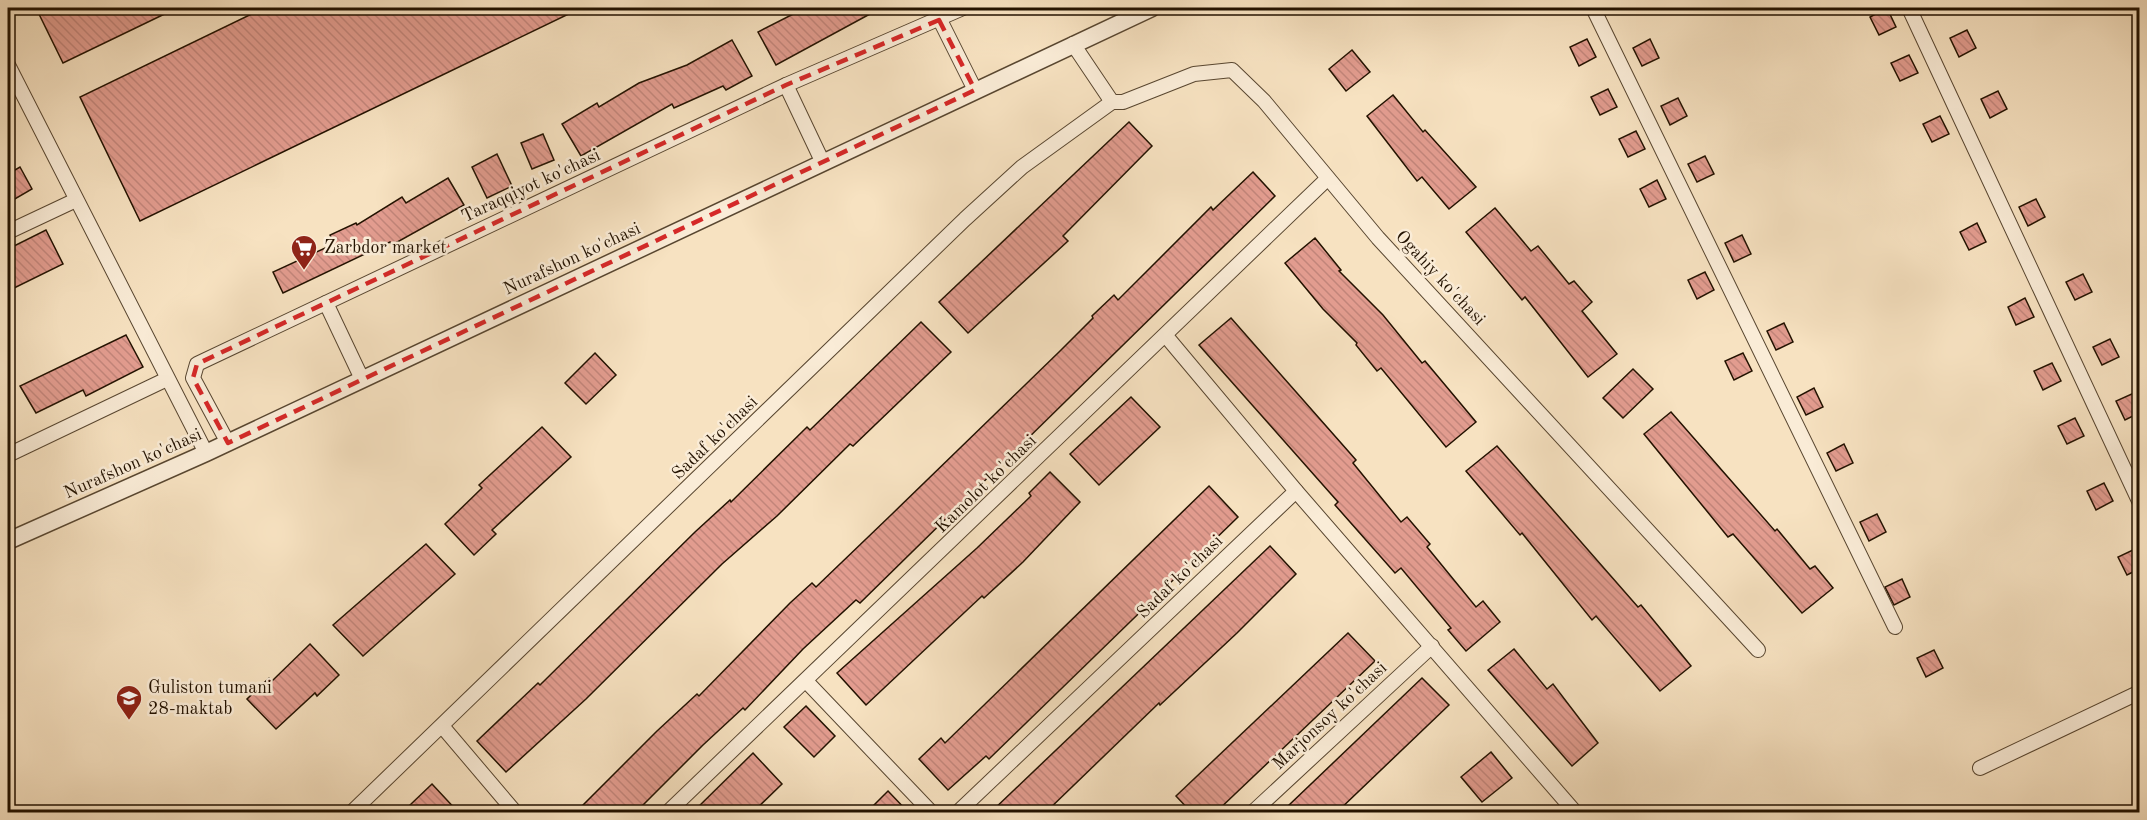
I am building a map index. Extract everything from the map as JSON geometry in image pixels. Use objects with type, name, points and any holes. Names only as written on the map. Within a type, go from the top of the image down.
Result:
[{"type":"street","name":"Taraqqiyot ko'chasi","points":[[228,443],[193,378],[197,364],[937,14],[963,8]]},
{"type":"street","name":"Nurafshon ko'chasi","points":[[8,541],[228,443],[1152,8]]},
{"type":"street","points":[[1593,8],[1895,627]]},
{"type":"street","points":[[1909,8],[2139,503]]},
{"type":"street","points":[[937,14],[975,90]]},
{"type":"street","points":[[1073,44],[1112,102]]},
{"type":"street","points":[[8,65],[206,453]]},
{"type":"street","name":"Ogahiy ko'chasi","points":[[1112,102],[1123,102],[1194,74],[1232,70],[1264,101],[1327,179],[1758,650]]},
{"type":"street","points":[[786,85],[823,163]]},
{"type":"street","name":"Sadaf ko'chasi","points":[[352,813],[965,219],[1022,167],[1112,102]]},
{"type":"street","name":"Kamolot ko'chasi","points":[[668,813],[1327,179]]},
{"type":"street","points":[[8,232],[76,200]]},
{"type":"street","points":[[326,303],[362,379]]},
{"type":"street","points":[[1166,336],[1296,491],[1575,813]]},
{"type":"street","points":[[8,455],[167,379]]},
{"type":"street","name":"Sadaf ko'chasi","points":[[958,813],[1296,491]]},
{"type":"street","name":"Marjonsoy ko'chasi","points":[[1253,813],[1432,646]]},
{"type":"street","points":[[806,681],[931,813]]},
{"type":"street","points":[[1980,768],[2139,692]]},
{"type":"street","points":[[442,726],[515,813]]},
{"type":"highlighted area","points":[[939,20],[975,90],[228,443],[193,378],[197,364],[786,85]]},
{"type":"building","points":[[36,8],[177,8],[63,63]]},
{"type":"building","points":[[264,8],[581,8],[140,221],[80,97]]},
{"type":"building","points":[[805,8],[881,8],[776,65],[758,32]]},
{"type":"building","points":[[1887,8],[1896,27],[1879,35],[1870,17]]},
{"type":"building","points":[[1967,30],[1976,48],[1959,57],[1950,38]]},
{"type":"building","points":[[1587,39],[1596,57],[1579,66],[1570,47]]},
{"type":"building","points":[[1650,39],[1659,58],[1642,66],[1633,48]]},
{"type":"building","points":[[732,40],[752,76],[726,90],[723,86],[674,108],[672,104],[581,156],[562,124],[597,103],[599,107],[639,83],[687,65]]},
{"type":"building","points":[[1352,50],[1370,72],[1346,91],[1329,69]]},
{"type":"building","points":[[1909,55],[1918,73],[1900,81],[1891,63]]},
{"type":"building","points":[[1608,89],[1617,107],[1600,115],[1591,97]]},
{"type":"building","points":[[1998,91],[2007,109],[1990,118],[1981,99]]},
{"type":"building","points":[[1393,95],[1423,132],[1425,130],[1476,187],[1449,209],[1422,177],[1417,181],[1367,116]]},
{"type":"building","points":[[1678,98],[1687,116],[1670,125],[1661,106]]},
{"type":"building","points":[[1940,116],[1949,134],[1932,142],[1923,124]]},
{"type":"building","points":[[1129,122],[1152,146],[1063,236],[1068,241],[968,333],[939,302]]},
{"type":"building","points":[[1636,131],[1645,149],[1628,157],[1619,139]]},
{"type":"building","points":[[543,134],[554,160],[532,169],[521,143]]},
{"type":"building","points":[[497,154],[512,186],[487,198],[472,167]]},
{"type":"building","points":[[1705,156],[1714,174],[1697,182],[1688,164]]},
{"type":"building","points":[[20,167],[32,189],[8,203],[8,174]]},
{"type":"building","points":[[1253,172],[1275,196],[860,603],[856,600],[803,649],[745,710],[743,708],[703,745],[635,813],[575,813],[657,731],[697,694],[699,696],[790,603],[812,583],[816,587],[891,515],[1059,352],[1114,295],[1118,300],[1211,207],[1213,210]]},
{"type":"building","points":[[448,178],[464,205],[392,245],[390,242],[283,293],[273,272],[334,244],[330,235],[356,223],[357,225],[402,197],[406,203]]},
{"type":"building","points":[[1657,180],[1666,199],[1649,207],[1640,189]]},
{"type":"building","points":[[2036,199],[2045,217],[2028,226],[2019,207]]},
{"type":"building","points":[[1495,208],[1531,251],[1538,246],[1569,284],[1574,281],[1592,302],[1582,311],[1617,354],[1588,377],[1525,297],[1522,300],[1466,232]]},
{"type":"building","points":[[1977,223],[1986,242],[1969,250],[1960,232]]},
{"type":"building","points":[[46,230],[63,264],[8,291],[8,249]]},
{"type":"building","points":[[1742,235],[1751,254],[1734,262],[1725,243]]},
{"type":"building","points":[[1315,238],[1341,270],[1339,271],[1383,315],[1422,363],[1425,361],[1476,422],[1446,447],[1381,368],[1377,371],[1356,345],[1357,343],[1323,309],[1285,263]]},
{"type":"building","points":[[1705,272],[1714,290],[1697,299],[1688,280]]},
{"type":"building","points":[[2083,274],[2092,292],[2075,300],[2066,282]]},
{"type":"building","points":[[2025,298],[2034,317],[2016,325],[2008,307]]},
{"type":"building","points":[[1231,318],[1356,460],[1353,463],[1401,522],[1407,517],[1430,544],[1427,547],[1476,607],[1483,601],[1500,622],[1466,651],[1448,630],[1451,628],[1401,568],[1395,573],[1335,505],[1338,502],[1199,345]]},
{"type":"building","points":[[921,322],[951,352],[853,446],[850,444],[777,516],[722,564],[586,699],[506,772],[477,741],[538,683],[540,685],[695,532],[730,500],[731,502],[807,427],[810,430]]},
{"type":"building","points":[[1784,323],[1793,342],[1776,350],[1767,331]]},
{"type":"building","points":[[126,335],[143,367],[86,396],[83,390],[36,413],[20,386]]},
{"type":"building","points":[[2110,339],[2119,357],[2102,365],[2093,347]]},
{"type":"building","points":[[595,353],[616,375],[586,404],[565,383]]},
{"type":"building","points":[[1743,353],[1752,371],[1734,380],[1725,361]]},
{"type":"building","points":[[2052,363],[2061,381],[2043,390],[2034,371]]},
{"type":"building","points":[[1633,369],[1653,389],[1623,418],[1603,398]]},
{"type":"building","points":[[1814,388],[1823,407],[1806,415],[1797,397]]},
{"type":"building","points":[[2134,393],[2139,405],[2139,413],[2125,420],[2116,401]]},
{"type":"building","points":[[1131,397],[1160,427],[1099,485],[1070,454]]},
{"type":"building","points":[[1671,412],[1775,531],[1777,529],[1810,569],[1815,566],[1833,588],[1802,613],[1733,534],[1728,537],[1644,434]]},
{"type":"building","points":[[2075,418],[2084,436],[2067,444],[2058,426]]},
{"type":"building","points":[[542,427],[571,457],[492,530],[496,534],[474,555],[445,524],[482,488],[479,485]]},
{"type":"building","points":[[1844,444],[1853,463],[1836,471],[1827,453]]},
{"type":"building","points":[[1497,446],[1638,607],[1641,605],[1691,666],[1660,691],[1596,616],[1592,620],[1522,533],[1520,535],[1466,471]]},
{"type":"building","points":[[1050,472],[1080,502],[1023,562],[984,598],[982,596],[866,705],[837,673],[977,548],[1031,496],[1029,493]]},
{"type":"building","points":[[2104,483],[2113,501],[2096,510],[2087,491]]},
{"type":"building","points":[[1209,486],[1238,517],[989,759],[986,756],[948,790],[919,759],[941,738],[945,743]]},
{"type":"building","points":[[1877,514],[1886,532],[1869,541],[1860,522]]},
{"type":"building","points":[[426,544],[455,574],[363,656],[333,625]]},
{"type":"building","points":[[1270,546],[1296,574],[1237,633],[1160,705],[1159,703],[1045,813],[990,813]]},
{"type":"building","points":[[2135,549],[2139,558],[2139,569],[2127,575],[2118,557]]},
{"type":"building","points":[[1902,579],[1910,597],[1894,605],[1885,587]]},
{"type":"building","points":[[1348,633],[1375,661],[1215,813],[1192,813],[1176,796]]},
{"type":"building","points":[[310,644],[339,675],[317,696],[315,693],[276,729],[247,699],[269,678],[272,681]]},
{"type":"building","points":[[1514,649],[1547,689],[1553,684],[1598,743],[1572,766],[1488,670]]},
{"type":"building","points":[[1934,650],[1943,668],[1926,677],[1917,658]]},
{"type":"building","points":[[1422,678],[1449,705],[1336,813],[1295,813],[1288,806]]},
{"type":"building","points":[[806,706],[835,736],[814,757],[784,727]]},
{"type":"building","points":[[1491,752],[1512,778],[1482,802],[1461,777]]},
{"type":"building","points":[[753,753],[782,784],[752,813],[692,813]]},
{"type":"building","points":[[432,784],[459,813],[417,813],[410,805]]},
{"type":"building","points":[[888,791],[909,813],[866,813]]},
{"type":"place","name":"Zarbdor market","points":[[304,271]]},
{"type":"place","name":"Guliston tumani 28-maktab","points":[[129,721]]}]
